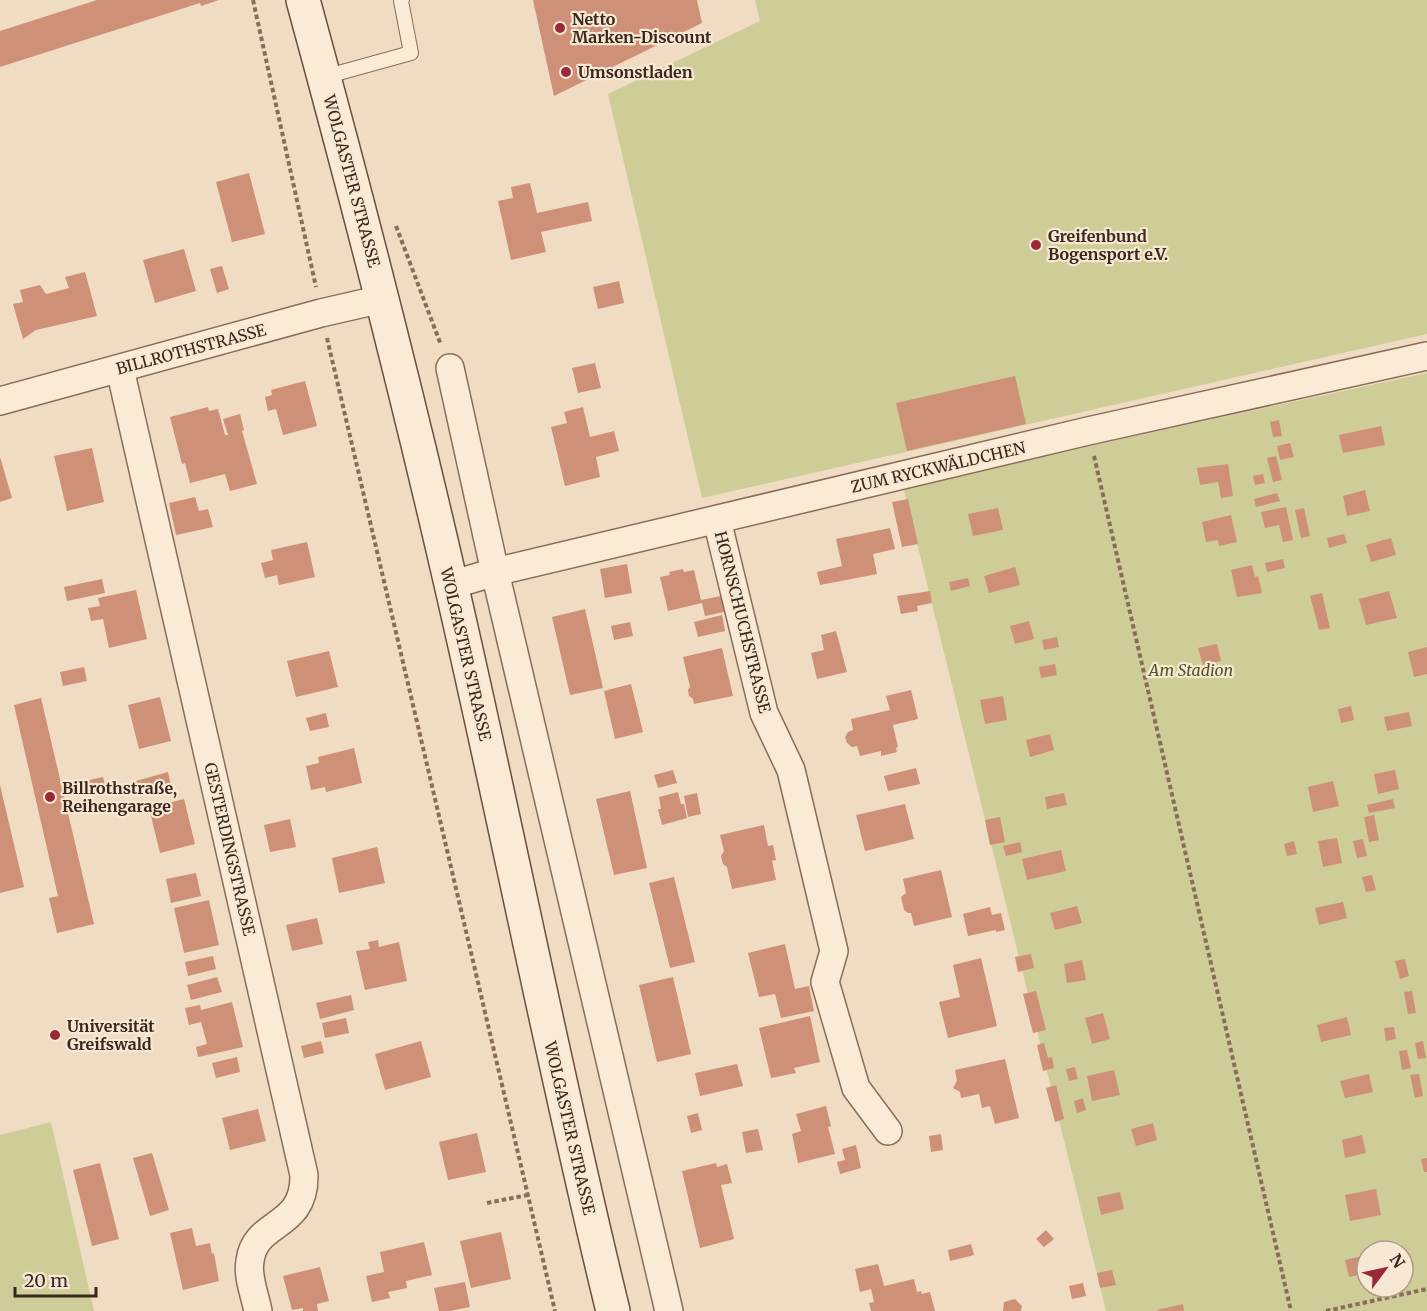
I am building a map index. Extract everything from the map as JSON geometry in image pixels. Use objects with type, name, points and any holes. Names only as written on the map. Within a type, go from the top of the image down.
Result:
[{"type":"main road","name":"WOLGASTER STRASSE","points":[[303,0],[382,299],[451,585],[580,1177],[613,1311]]},
{"type":"street","name":"BILLROTHSTRASSE","points":[[0,401],[321,313],[382,299]]},
{"type":"street","name":"ZUM RYCKWÄLDCHEN","points":[[451,585],[495,572],[1088,431],[1427,356]]},
{"type":"street","points":[[450,368],[495,572],[669,1311]]},
{"type":"street","name":"GESTERDINGSTRASSE","points":[[120,369],[304,1175],[301,1199],[293,1213],[264,1233],[253,1248],[249,1271],[258,1311]]},
{"type":"street","name":"HORNSCHUCHSTRASSE","points":[[717,520],[764,713],[791,770],[834,951],[825,982],[856,1088],[888,1131]]},
{"type":"lane","points":[[324,77],[411,53],[402,0]]},
{"type":"path","points":[[253,0],[321,313],[555,1311]]},
{"type":"path","points":[[394,218],[450,368]]},
{"type":"path","points":[[1088,431],[1291,1311]]},
{"type":"path","points":[[487,1203],[528,1195]]},
{"type":"path","points":[[1326,1311],[1427,1289]]},
{"type":"green space","name":"Greifenbund Bogensport e.V.","points":[[755,0],[1427,0],[1427,334],[702,498],[608,94],[760,21]]},
{"type":"green space","name":"Am Stadion","points":[[1427,373],[1427,1311],[1106,1311],[903,486]]},
{"type":"green space","points":[[51,1122],[94,1311],[0,1311],[0,1135]]},
{"type":"building","points":[[97,0],[219,0],[201,6],[200,3],[0,67],[0,31]]},
{"type":"building","points":[[533,0],[697,0],[702,23],[554,96]]},
{"type":"building","points":[[249,173],[265,234],[232,242],[216,182]]},
{"type":"building","points":[[530,183],[537,213],[588,202],[592,221],[541,232],[546,252],[511,260],[498,201],[513,198],[511,187]]},
{"type":"building","points":[[184,249],[196,291],[155,303],[143,260]]},
{"type":"building","points":[[222,266],[229,289],[217,293],[210,269]]},
{"type":"building","points":[[85,272],[97,316],[36,330],[23,339],[13,304],[23,302],[20,290],[40,285],[46,294],[69,288],[65,277]]},
{"type":"building","points":[[619,281],[624,303],[598,309],[593,287]]},
{"type":"building","points":[[595,363],[601,388],[578,393],[572,368]]},
{"type":"building","points":[[1015,376],[1026,424],[907,451],[896,403]]},
{"type":"building","points":[[305,381],[317,426],[283,435],[276,409],[268,411],[265,397],[272,395],[271,390]]},
{"type":"building","points":[[208,407],[209,411],[218,409],[225,435],[228,435],[223,419],[240,414],[244,430],[242,431],[257,484],[230,491],[225,474],[190,483],[185,463],[182,464],[170,417]]},
{"type":"building","points":[[583,407],[590,437],[614,431],[619,451],[596,457],[600,477],[565,486],[551,427],[567,423],[564,412]]},
{"type":"building","points":[[1279,420],[1282,436],[1273,437],[1270,422]]},
{"type":"building","points":[[1381,426],[1385,445],[1343,453],[1339,435]]},
{"type":"building","points":[[1290,443],[1294,457],[1280,460],[1277,446]]},
{"type":"building","points":[[92,448],[104,502],[67,511],[54,456]]},
{"type":"building","points":[[1276,456],[1282,480],[1273,482],[1267,458]]},
{"type":"building","points":[[0,457],[12,498],[0,502]]},
{"type":"building","points":[[1228,464],[1233,496],[1221,498],[1218,482],[1200,485],[1197,468]]},
{"type":"building","points":[[1263,474],[1265,483],[1255,485],[1253,476]]},
{"type":"building","points":[[1365,490],[1370,511],[1347,516],[1343,496]]},
{"type":"building","points":[[1277,493],[1280,501],[1256,507],[1254,499]]},
{"type":"building","points":[[195,497],[199,511],[208,509],[213,527],[176,535],[169,503]]},
{"type":"building","points":[[908,499],[918,544],[902,547],[892,502]]},
{"type":"building","points":[[1286,507],[1293,540],[1283,542],[1279,525],[1265,528],[1261,512]]},
{"type":"building","points":[[998,508],[1003,530],[973,536],[968,514]]},
{"type":"building","points":[[1304,508],[1310,536],[1301,538],[1295,510]]},
{"type":"building","points":[[1231,515],[1237,542],[1219,546],[1218,540],[1206,542],[1202,522]]},
{"type":"building","points":[[890,528],[895,549],[873,554],[877,574],[820,585],[817,572],[842,566],[836,539]]},
{"type":"building","points":[[1344,534],[1347,543],[1329,548],[1327,538]]},
{"type":"building","points":[[1391,538],[1396,555],[1371,562],[1366,545]]},
{"type":"building","points":[[307,542],[315,577],[279,585],[277,575],[265,578],[261,563],[273,560],[271,550]]},
{"type":"building","points":[[1283,559],[1285,568],[1267,572],[1265,563]]},
{"type":"building","points":[[627,564],[632,593],[605,598],[600,569]]},
{"type":"building","points":[[1252,565],[1255,577],[1258,576],[1262,593],[1237,597],[1231,570]]},
{"type":"building","points":[[1015,567],[1020,585],[989,593],[984,576]]},
{"type":"building","points":[[683,569],[684,572],[694,570],[701,600],[721,596],[724,612],[705,616],[702,603],[668,611],[660,577]]},
{"type":"building","points":[[968,578],[970,586],[951,591],[949,582]]},
{"type":"building","points":[[102,579],[105,593],[67,601],[64,587]]},
{"type":"building","points":[[136,590],[147,639],[109,648],[103,619],[91,621],[88,608],[100,606],[98,598]]},
{"type":"building","points":[[930,591],[932,603],[917,606],[918,611],[901,614],[897,596]]},
{"type":"building","points":[[1389,591],[1397,618],[1366,625],[1359,599]]},
{"type":"building","points":[[1322,593],[1330,628],[1319,630],[1310,596]]},
{"type":"building","points":[[585,609],[603,688],[570,695],[552,617]]},
{"type":"building","points":[[722,615],[725,631],[698,637],[694,622]]},
{"type":"building","points":[[1029,621],[1034,639],[1015,644],[1010,626]]},
{"type":"building","points":[[630,622],[633,636],[614,640],[611,626]]},
{"type":"building","points":[[836,631],[847,672],[817,679],[811,653],[824,650],[821,635]]},
{"type":"building","points":[[1057,637],[1059,647],[1044,650],[1042,640]]},
{"type":"building","points":[[1217,644],[1221,661],[1203,665],[1198,648]]},
{"type":"building","points":[[1427,647],[1427,674],[1414,677],[1408,652]]},
{"type":"building","points":[[722,648],[733,696],[694,704],[693,699],[689,696],[690,687],[683,657]]},
{"type":"building","points":[[329,651],[338,687],[296,697],[287,661]]},
{"type":"building","points":[[1055,664],[1057,675],[1041,678],[1039,667]]},
{"type":"building","points":[[84,667],[87,681],[63,686],[60,672]]},
{"type":"building","points":[[631,684],[643,732],[615,739],[604,691]]},
{"type":"building","points":[[911,690],[918,719],[893,725],[897,752],[881,756],[881,751],[860,756],[857,746],[852,747],[847,743],[845,737],[853,730],[851,719],[890,710],[886,696]]},
{"type":"building","points":[[1003,696],[1007,720],[985,724],[980,700]]},
{"type":"building","points":[[160,697],[171,741],[139,749],[128,705]]},
{"type":"building","name":"Billrothstraße, Reihengarage","points":[[41,698],[94,924],[57,933],[49,898],[58,896],[14,705]]},
{"type":"building","points":[[1351,706],[1354,720],[1341,723],[1338,709]]},
{"type":"building","points":[[1409,712],[1412,726],[1387,731],[1384,717]]},
{"type":"building","points":[[326,713],[329,727],[310,731],[306,718]]},
{"type":"building","points":[[1050,734],[1054,750],[1030,757],[1026,740]]},
{"type":"building","points":[[354,748],[362,783],[326,792],[325,787],[311,790],[306,766],[319,763],[318,757]]},
{"type":"building","points":[[916,768],[920,784],[888,791],[884,776]]},
{"type":"building","points":[[673,770],[677,783],[658,788],[654,775]]},
{"type":"building","points":[[1395,770],[1399,789],[1378,794],[1374,774]]},
{"type":"building","points":[[168,772],[171,786],[140,794],[136,781]]},
{"type":"building","points":[[103,777],[105,786],[87,790],[85,781]]},
{"type":"building","points":[[1333,781],[1339,806],[1313,812],[1308,787]]},
{"type":"building","points":[[0,785],[24,887],[0,893]]},
{"type":"building","points":[[630,791],[647,868],[614,875],[596,799]]},
{"type":"building","points":[[678,792],[687,818],[662,825],[658,809],[661,809],[659,797]]},
{"type":"building","points":[[697,793],[701,814],[688,817],[684,796]]},
{"type":"building","points":[[1064,793],[1067,805],[1047,809],[1045,797]]},
{"type":"building","points":[[184,799],[195,844],[160,853],[149,808]]},
{"type":"building","points":[[1393,799],[1395,808],[1369,813],[1367,805]]},
{"type":"building","points":[[905,804],[914,839],[865,851],[856,815]]},
{"type":"building","points":[[1374,815],[1379,840],[1369,842],[1364,817]]},
{"type":"building","points":[[1000,817],[1005,842],[990,845],[985,820]]},
{"type":"building","points":[[290,819],[296,847],[270,852],[264,825]]},
{"type":"building","points":[[764,825],[768,846],[773,845],[776,860],[772,861],[776,880],[732,889],[727,867],[723,864],[721,856],[724,851],[720,835]]},
{"type":"building","points":[[1337,838],[1342,863],[1323,867],[1318,841]]},
{"type":"building","points":[[1363,839],[1367,856],[1357,858],[1353,841]]},
{"type":"building","points":[[1294,841],[1297,854],[1287,856],[1284,844]]},
{"type":"building","points":[[1020,842],[1022,852],[1006,856],[1003,846]]},
{"type":"building","points":[[377,847],[385,883],[339,893],[332,858]]},
{"type":"building","points":[[1061,850],[1066,871],[1027,880],[1022,859]]},
{"type":"building","points":[[941,870],[952,917],[914,926],[911,913],[904,910],[901,897],[906,893],[903,879]]},
{"type":"building","points":[[196,873],[201,896],[171,903],[166,879]]},
{"type":"building","points":[[1372,875],[1376,890],[1366,892],[1362,877]]},
{"type":"building","points":[[674,877],[695,962],[670,968],[649,883]]},
{"type":"building","points":[[209,900],[219,945],[184,953],[174,908]]},
{"type":"building","points":[[1343,902],[1347,918],[1319,925],[1315,908]]},
{"type":"building","points":[[1077,906],[1082,923],[1055,930],[1050,913]]},
{"type":"building","points":[[990,907],[992,915],[1001,913],[1005,930],[968,936],[963,914]]},
{"type":"building","points":[[317,918],[323,944],[292,951],[286,925]]},
{"type":"building","points":[[378,940],[379,947],[399,942],[407,981],[365,990],[356,951],[370,949],[368,942]]},
{"type":"building","points":[[785,944],[795,989],[809,986],[814,1011],[781,1018],[775,994],[759,997],[748,953]]},
{"type":"building","points":[[1031,954],[1034,968],[1018,972],[1015,957]]},
{"type":"building","points":[[213,956],[216,969],[188,976],[185,962]]},
{"type":"building","points":[[981,958],[997,1026],[948,1038],[939,1002],[960,997],[953,965]]},
{"type":"building","points":[[1405,959],[1409,976],[1400,979],[1395,961]]},
{"type":"building","points":[[1082,960],[1086,980],[1067,983],[1064,964]]},
{"type":"building","points":[[217,977],[222,992],[191,1000],[187,985]]},
{"type":"building","points":[[673,977],[691,1054],[657,1062],[639,985]]},
{"type":"building","points":[[1036,991],[1046,1030],[1033,1033],[1023,994]]},
{"type":"building","points":[[1412,991],[1416,1013],[1408,1014],[1404,992]]},
{"type":"building","points":[[351,995],[354,1010],[320,1019],[316,1003]]},
{"type":"building","points":[[232,1002],[243,1047],[198,1057],[196,1047],[207,1044],[201,1022],[189,1025],[185,1008],[200,1005],[201,1010]]},
{"type":"building","points":[[1103,1013],[1110,1039],[1092,1044],[1085,1018]]},
{"type":"building","points":[[810,1016],[820,1062],[794,1068],[796,1073],[771,1078],[759,1028]]},
{"type":"building","points":[[1347,1017],[1351,1035],[1321,1042],[1317,1025]]},
{"type":"building","points":[[346,1018],[349,1033],[325,1038],[322,1023]]},
{"type":"building","points":[[1394,1027],[1396,1039],[1386,1041],[1384,1028]]},
{"type":"building","points":[[321,1041],[324,1053],[304,1058],[301,1046]]},
{"type":"building","points":[[421,1041],[431,1077],[385,1090],[375,1054]]},
{"type":"building","points":[[1423,1041],[1426,1058],[1418,1059],[1415,1043]]},
{"type":"building","points":[[1044,1043],[1048,1058],[1052,1057],[1054,1068],[1043,1071],[1037,1045]]},
{"type":"building","points":[[1407,1050],[1411,1068],[1402,1070],[1399,1051]]},
{"type":"building","points":[[237,1057],[240,1072],[216,1078],[212,1063]]},
{"type":"building","points":[[1005,1059],[1019,1118],[995,1124],[990,1106],[982,1108],[979,1094],[961,1098],[960,1092],[953,1088],[957,1081],[955,1070]]},
{"type":"building","points":[[737,1064],[743,1086],[700,1096],[695,1073]]},
{"type":"building","points":[[1075,1067],[1078,1079],[1069,1081],[1066,1069]]},
{"type":"building","points":[[1114,1070],[1120,1095],[1092,1101],[1087,1076]]},
{"type":"building","points":[[1369,1074],[1373,1092],[1345,1098],[1340,1081]]},
{"type":"building","points":[[1419,1074],[1423,1096],[1415,1098],[1410,1075]]},
{"type":"building","points":[[1056,1085],[1064,1119],[1055,1122],[1046,1088]]},
{"type":"building","points":[[1083,1098],[1086,1110],[1077,1113],[1074,1101]]},
{"type":"building","points":[[826,1106],[831,1126],[828,1127],[835,1154],[798,1163],[792,1134],[801,1131],[796,1114]]},
{"type":"building","points":[[258,1109],[266,1141],[230,1150],[222,1118]]},
{"type":"building","points":[[698,1113],[702,1130],[691,1133],[687,1116]]},
{"type":"building","points":[[1153,1123],[1157,1140],[1136,1146],[1131,1129]]},
{"type":"building","points":[[758,1129],[763,1150],[746,1153],[742,1132]]},
{"type":"building","points":[[477,1133],[486,1172],[448,1180],[439,1142]]},
{"type":"building","points":[[941,1134],[943,1150],[931,1152],[929,1136]]},
{"type":"building","points":[[1362,1135],[1366,1153],[1345,1158],[1342,1140]]},
{"type":"building","points":[[856,1145],[861,1168],[840,1174],[837,1162],[845,1160],[842,1149]]},
{"type":"building","points":[[152,1153],[169,1210],[150,1216],[133,1158]]},
{"type":"building","points":[[1427,1158],[1427,1172],[1424,1172],[1421,1159]]},
{"type":"building","points":[[100,1163],[119,1239],[92,1246],[73,1170]]},
{"type":"building","points":[[716,1163],[717,1167],[727,1164],[732,1183],[721,1185],[734,1239],[700,1248],[682,1171]]},
{"type":"building","points":[[1376,1189],[1381,1215],[1350,1221],[1345,1195]]},
{"type":"building","points":[[1120,1192],[1124,1209],[1101,1215],[1097,1197]]},
{"type":"building","points":[[192,1228],[196,1246],[210,1243],[219,1281],[183,1290],[170,1233]]},
{"type":"building","points":[[1046,1230],[1054,1239],[1044,1247],[1036,1239]]},
{"type":"building","points":[[501,1232],[511,1279],[471,1288],[460,1241]]},
{"type":"building","points":[[424,1242],[432,1275],[406,1281],[407,1288],[388,1292],[390,1298],[372,1302],[366,1276],[384,1272],[380,1252]]},
{"type":"building","points":[[971,1244],[974,1255],[950,1261],[948,1250]]},
{"type":"building","points":[[1355,1258],[1355,1276],[1349,1277],[1345,1260]]},
{"type":"building","points":[[878,1264],[884,1286],[914,1279],[917,1292],[921,1291],[922,1294],[930,1292],[935,1311],[871,1311],[869,1303],[874,1302],[871,1289],[860,1292],[855,1269]]},
{"type":"building","points":[[320,1267],[329,1301],[317,1304],[318,1311],[303,1311],[303,1308],[292,1310],[283,1276]]},
{"type":"building","points":[[1112,1270],[1116,1285],[1100,1288],[1097,1273]]},
{"type":"building","points":[[465,1282],[470,1307],[439,1311],[434,1288]]},
{"type":"building","points":[[1083,1283],[1086,1296],[1072,1299],[1069,1286]]},
{"type":"building","points":[[1015,1299],[1022,1306],[1021,1311],[1003,1311],[1004,1302]]},
{"type":"building","points":[[1183,1304],[1184,1311],[1157,1310]]},
{"type":"place","name":"Netto Marken-Discount","points":[[560,28]]},
{"type":"place","name":"Umsonstladen","points":[[566,72]]},
{"type":"place","name":"Greifenbund Bogensport e.V.","points":[[1036,245]]},
{"type":"place","name":"Billrothstraße, Reihengarage","points":[[50,797]]},
{"type":"place","name":"Universität Greifswald","points":[[55,1035]]}]
